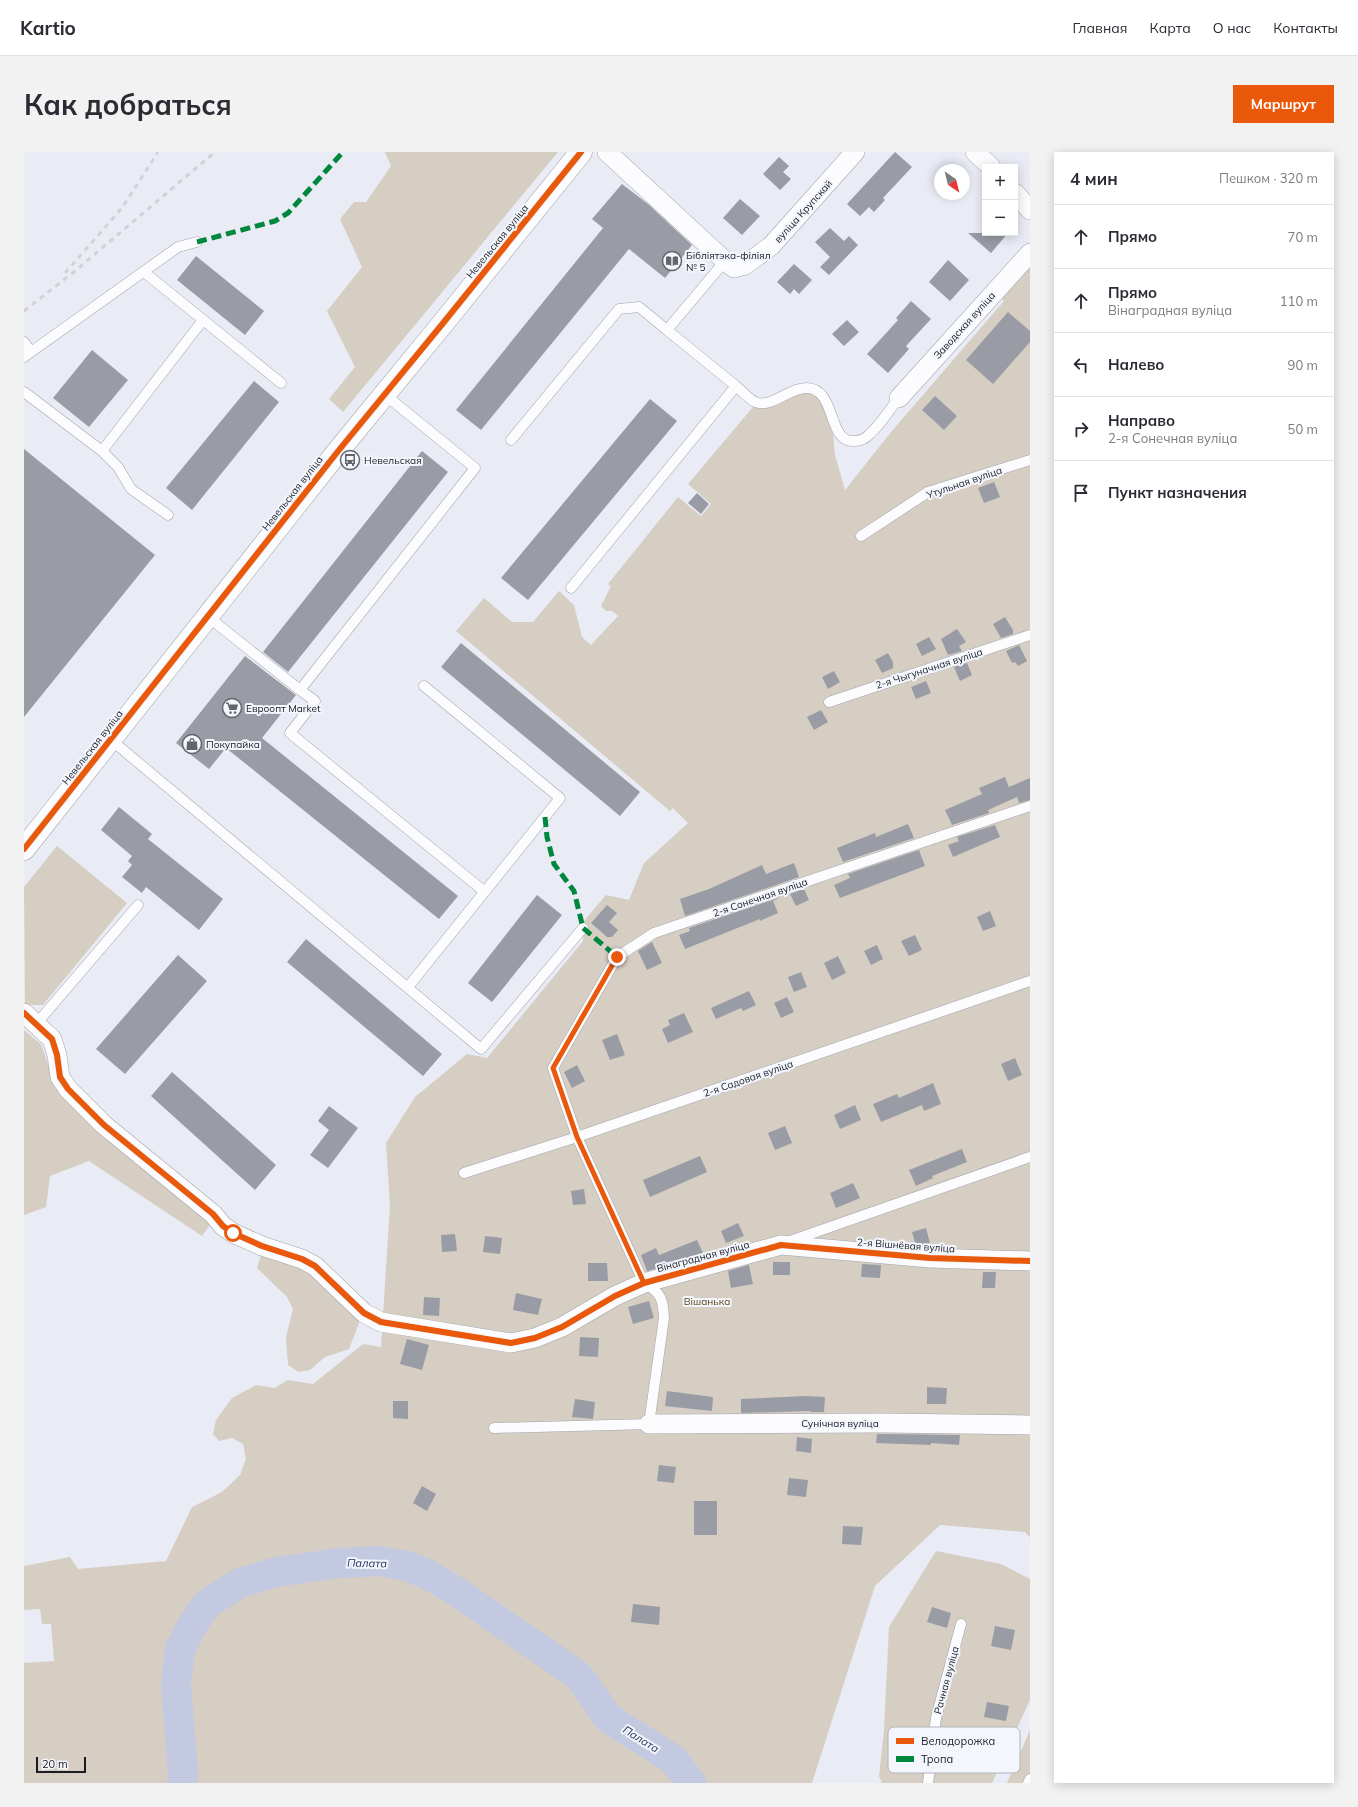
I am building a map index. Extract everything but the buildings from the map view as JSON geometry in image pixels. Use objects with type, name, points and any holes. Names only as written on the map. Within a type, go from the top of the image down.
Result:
[{"type":"street","name":"Невельская вуліца","points":[[24,849],[384,394],[581,152]]},
{"type":"street","points":[[607,152],[725,261]]},
{"type":"street","name":"вуліца Крупскай","points":[[725,261],[734,268],[745,265],[771,246],[855,152]]},
{"type":"street","points":[[975,152],[988,164]]},
{"type":"street","points":[[1018,196],[1030,210]]},
{"type":"street","name":"Заводская вуліца","points":[[899,398],[1030,252]]},
{"type":"street","name":"Вінаградная вуліца","points":[[30,1018],[52,1039],[57,1055],[60,1077],[68,1089],[104,1125],[213,1214],[223,1226],[262,1246],[302,1259],[315,1266],[364,1313],[381,1322],[511,1343],[534,1338],[562,1327],[615,1296],[644,1283],[781,1245]]},
{"type":"street","name":"2-я Вішнёвая вуліца","points":[[781,1245],[930,1258],[1030,1261]]},
{"type":"street","name":"Сунічная вуліца","points":[[649,1424],[882,1423],[1030,1425]]},
{"type":"lane","points":[[24,342],[28,355],[178,247],[197,242]]},
{"type":"lane","points":[[667,330],[725,261]]},
{"type":"lane","points":[[144,272],[281,383]]},
{"type":"lane","points":[[511,440],[619,309],[639,307],[755,402],[764,403],[775,400],[791,391],[807,388],[817,390],[824,397],[838,431],[843,438],[851,441],[861,440],[870,434],[899,398]]},
{"type":"lane","points":[[102,451],[203,320]]},
{"type":"lane","points":[[571,588],[736,386]]},
{"type":"lane","points":[[24,392],[102,451],[118,467],[131,489],[168,515]]},
{"type":"lane","points":[[300,690],[475,468],[384,394]]},
{"type":"lane","name":"Утульная вуліца","points":[[861,536],[928,492],[1030,460]]},
{"type":"lane","points":[[207,616],[315,702],[290,733],[485,892]]},
{"type":"lane","name":"2-я Чыгуначная вуліца","points":[[829,702],[1030,635]]},
{"type":"lane","points":[[408,987],[560,798],[424,686]]},
{"type":"lane","points":[[110,739],[481,1049],[583,928]]},
{"type":"lane","name":"2-я Сонечная вуліца","points":[[577,1137],[553,1068],[617,957],[654,933],[1030,806]]},
{"type":"lane","points":[[30,1018],[138,905]]},
{"type":"lane","name":"2-я Садовая вуліца","points":[[464,1173],[577,1137],[1030,981]]},
{"type":"lane","points":[[494,1428],[649,1424],[664,1318],[663,1301],[656,1290],[644,1283],[577,1137]]},
{"type":"lane","name":"Вінаградная вуліца","points":[[781,1245],[1030,1157]]},
{"type":"lane","name":"Рачная вуліца","points":[[935,1727],[960,1624]]},
{"type":"lane","name":"Рачная вуліца","points":[[928,1783],[929,1773]]},
{"type":"lane","points":[[1028,1783],[1030,1779]]},
{"type":"green space","points":[[385,152],[558,152],[343,412],[329,399],[355,367],[327,311],[362,267],[340,219],[354,202],[366,202],[391,166]]},
{"type":"green space","name":"Вішанька","points":[[1030,260],[1030,1537],[1025,1532],[940,1525],[875,1586],[812,1783],[24,1783],[24,1663],[54,1661],[51,1624],[42,1624],[40,1609],[24,1610],[24,1566],[70,1557],[78,1569],[166,1561],[192,1507],[222,1492],[240,1475],[246,1459],[243,1444],[232,1438],[219,1441],[213,1434],[216,1420],[232,1398],[256,1385],[275,1388],[288,1380],[313,1384],[363,1344],[381,1347],[390,1205],[386,1143],[415,1097],[467,1054],[487,1058],[583,941],[584,921],[606,895],[629,900],[644,863],[688,823],[673,808],[670,811],[456,631],[484,598],[512,622],[533,622],[559,591],[574,605],[582,637],[591,645],[618,616],[612,611],[606,611],[601,606],[611,586],[608,584],[678,497],[701,516],[711,504],[688,484],[753,407],[764,408],[777,405],[792,396],[807,393],[814,394],[820,400],[833,433],[835,455],[845,490],[891,432],[1004,301],[999,297]]},
{"type":"green space","points":[[57,846],[127,903],[43,1005],[25,1005],[24,887]]},
{"type":"green space","points":[[24,1030],[41,1044],[57,1090],[70,1104],[212,1222],[202,1236],[89,1161],[50,1176],[46,1207],[24,1215]]},
{"type":"green space","points":[[262,1251],[297,1264],[318,1278],[361,1318],[349,1349],[325,1357],[310,1370],[298,1372],[288,1365],[286,1337],[293,1309],[287,1297],[257,1268]]},
{"type":"green space","points":[[936,1551],[1001,1564],[1030,1579],[1030,1700],[1018,1727],[888,1727],[888,1773],[997,1773],[992,1783],[882,1783],[879,1776],[884,1730],[889,1627]]},
{"type":"green space","points":[[1030,1730],[1030,1783],[1007,1783],[1011,1773],[1020,1773],[1020,1753]]},
{"type":"waterway","name":"Палата","points":[[182,1783],[183,1774],[176,1684],[180,1649],[194,1622],[208,1603],[240,1583],[276,1572],[339,1563],[379,1561],[407,1566],[429,1575],[454,1590],[579,1676],[608,1718],[674,1760],[691,1783]]},
{"type":"railway","points":[[65,273],[122,208],[158,152]]},
{"type":"railway","points":[[24,311],[75,271],[215,152]]},
{"type":"marked path","points":[[197,242],[275,221],[288,213],[343,152]]},
{"type":"marked path","points":[[545,817],[547,837],[554,864],[574,891],[583,928],[617,957]]},
{"type":"cycle path","points":[[24,849],[339,450],[581,152]]},
{"type":"cycle path","points":[[24,1013],[52,1039],[57,1055],[60,1077],[68,1089],[104,1125],[213,1214],[223,1226],[233,1233],[262,1246],[302,1259],[315,1266],[364,1313],[381,1322],[511,1343],[535,1338],[562,1327],[615,1296],[644,1283],[781,1245],[930,1258],[1030,1261]]},
{"type":"place","name":"Бібліятэка-філіял № 5","points":[[672,261]]},
{"type":"place","name":"Невельская","points":[[350,460]]},
{"type":"place","name":"Евроопт Market","points":[[232,708]]},
{"type":"place","name":"Покупайка","points":[[192,744]]},
{"type":"route","points":[[233,1233],[262,1246],[302,1259],[315,1266],[364,1313],[381,1322],[511,1343],[534,1338],[562,1327],[615,1296],[644,1283],[577,1137],[553,1068],[617,957]]}]
